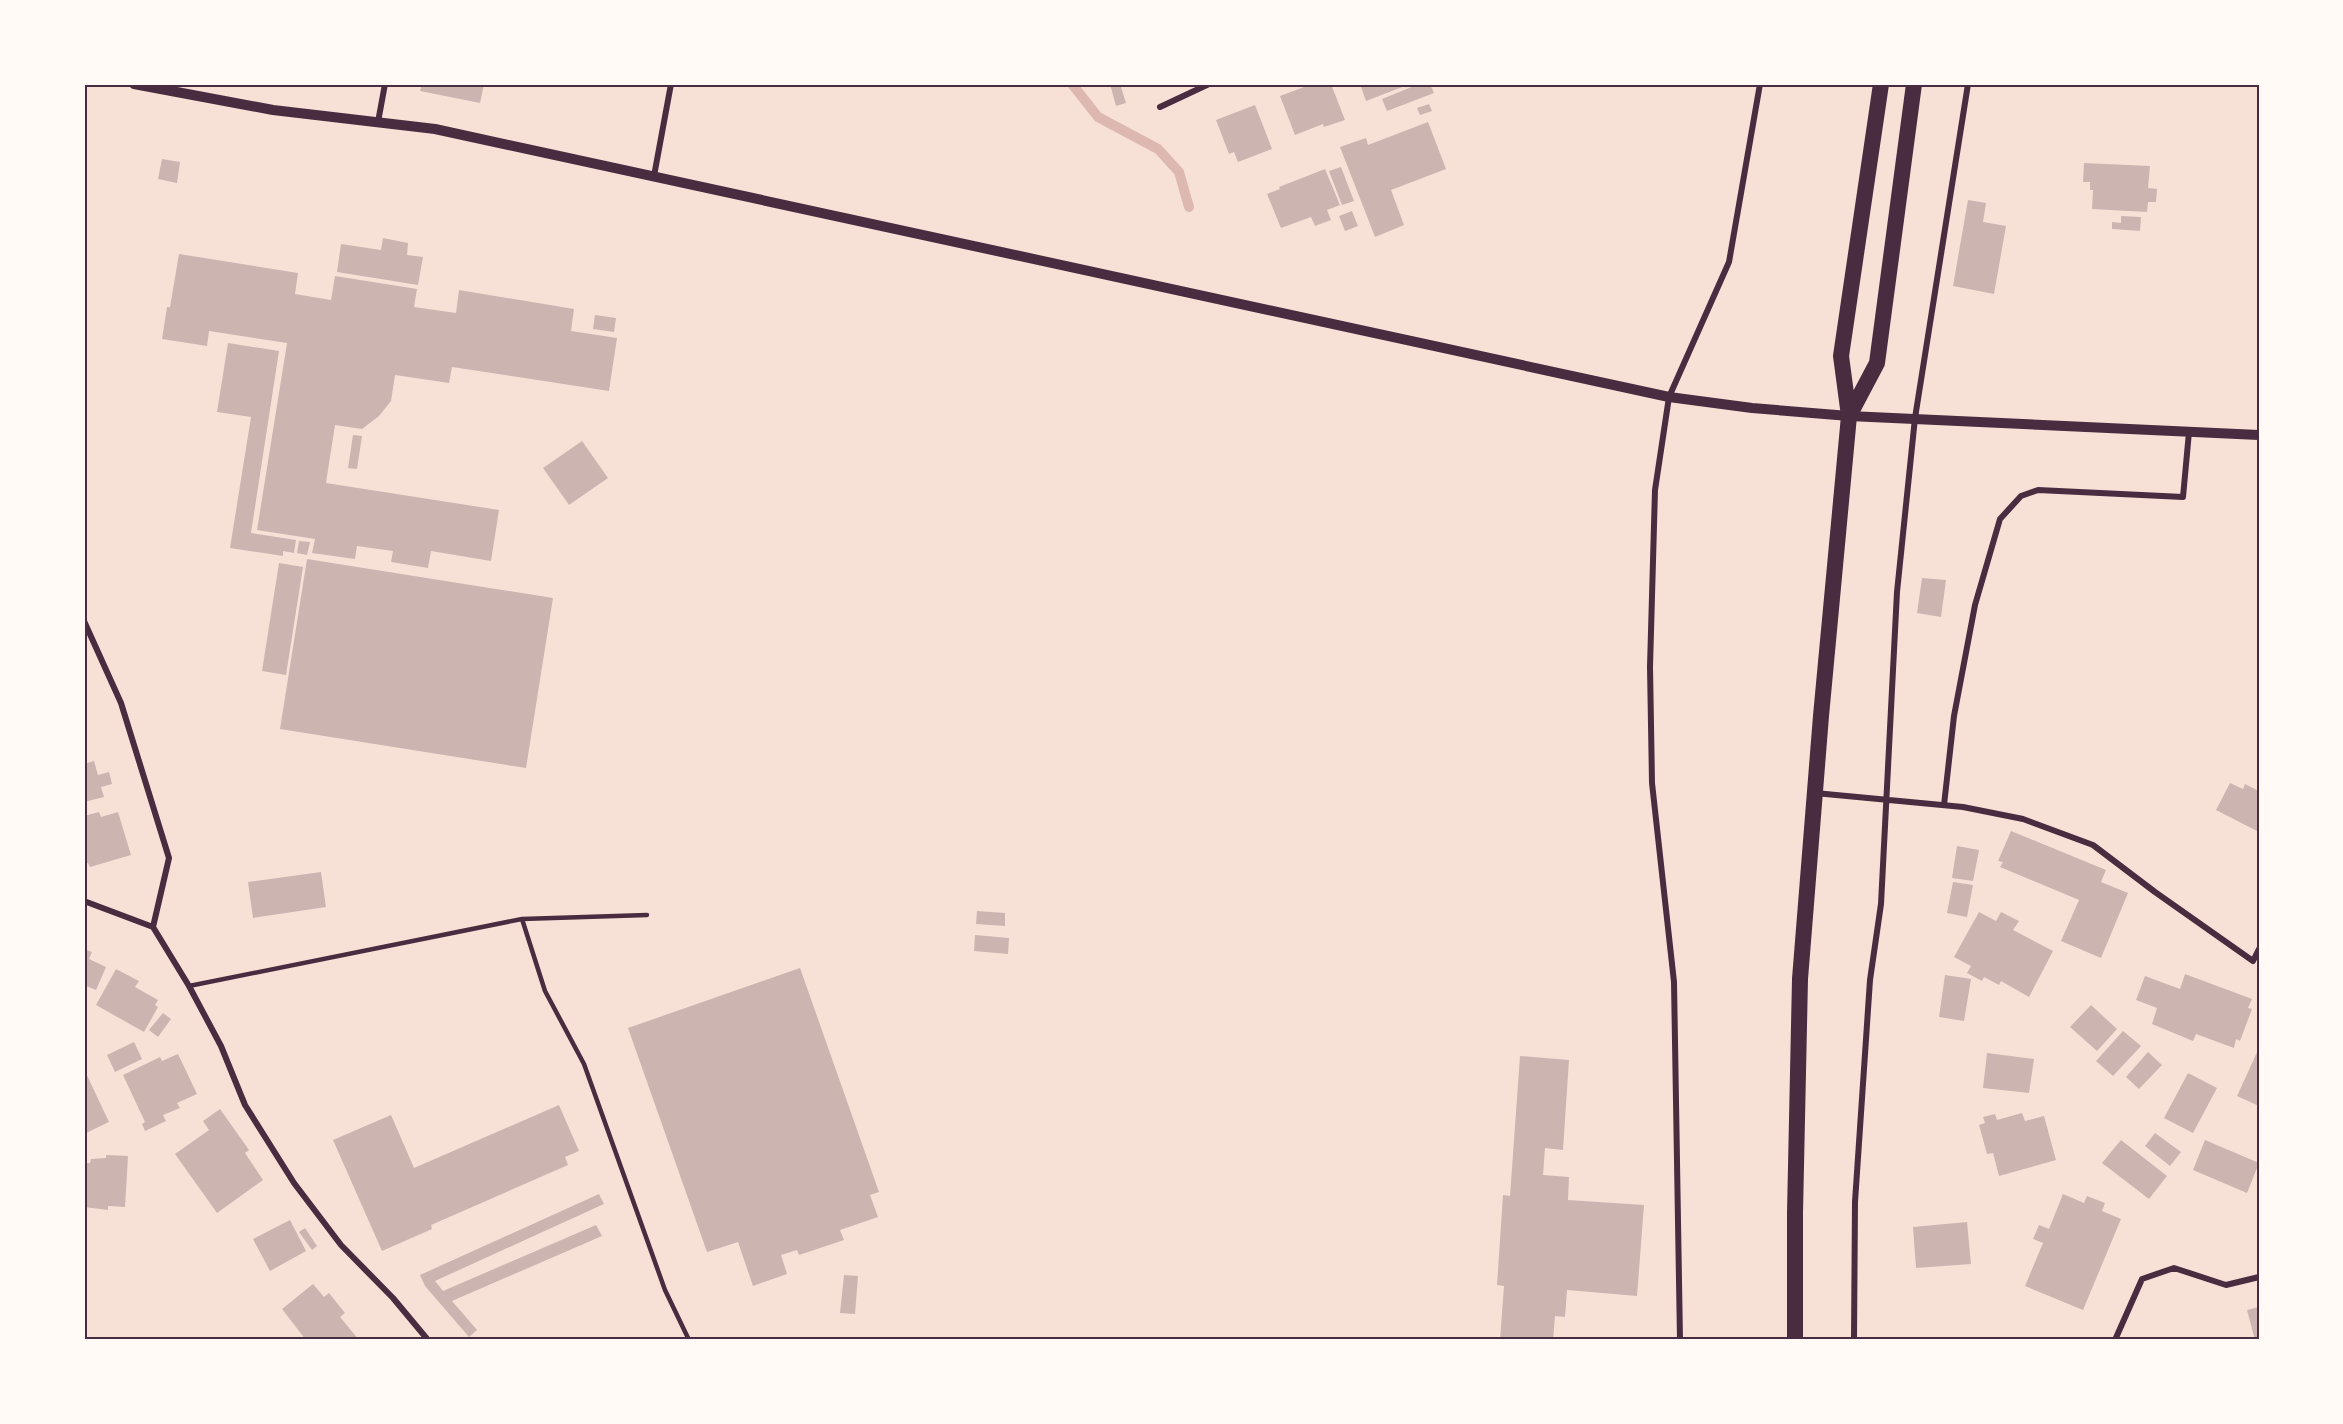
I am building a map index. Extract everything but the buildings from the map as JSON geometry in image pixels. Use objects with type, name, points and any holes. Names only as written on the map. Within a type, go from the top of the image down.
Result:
[{"type":"highway","points":[[1795,1340],[1800,979],[1849,416],[1841,356],[1881,84]]},
{"type":"highway","points":[[1849,416],[1877,363],[1914,84]]},
{"type":"street","points":[[134,84],[164,87],[273,110],[435,129],[1669,396],[1752,408],[1849,416],[2259,435]]},
{"type":"street","points":[[378,123],[385,84]]},
{"type":"street","points":[[654,176],[670,84]]},
{"type":"street","points":[[1189,84],[1191,92]]},
{"type":"street","points":[[1160,107],[1209,84]]},
{"type":"street","points":[[1680,1340],[1674,982],[1652,783],[1650,666],[1655,490],[1669,396],[1729,262],[1760,84]]},
{"type":"street","points":[[1854,1340],[1855,1202],[1870,980],[1881,904],[1897,592],[1915,418],[1968,84]]},
{"type":"street","points":[[1944,805],[1954,716],[1975,605],[2000,519],[2021,496],[2038,490],[2183,497],[2189,432]]},
{"type":"street","points":[[84,621],[121,703],[169,858],[153,927]]},
{"type":"street","points":[[1815,792],[1944,805],[2023,819],[2093,845],[2259,965]]},
{"type":"street","points":[[84,901],[153,927],[189,986],[221,1046],[245,1105],[294,1183],[341,1245],[393,1298],[428,1340]]},
{"type":"street","points":[[2253,961],[2259,950]]},
{"type":"street","points":[[2115,1340],[2142,1279],[2174,1268],[2226,1285],[2259,1277]]},
{"type":"lane","points":[[189,986],[522,919],[647,915]]},
{"type":"lane","points":[[522,919],[545,991],[584,1064],[665,1290],[689,1340]]},
{"type":"waterway","points":[[1072,84],[1098,117],[1158,149],[1179,172],[1189,207]]}]
